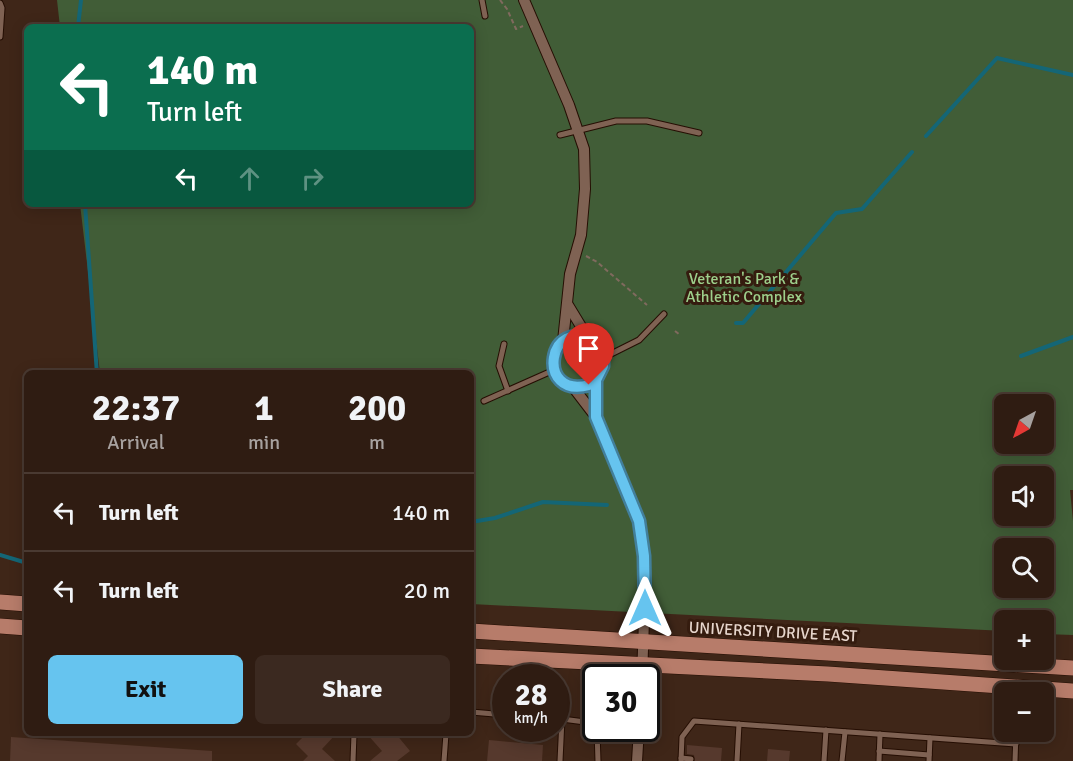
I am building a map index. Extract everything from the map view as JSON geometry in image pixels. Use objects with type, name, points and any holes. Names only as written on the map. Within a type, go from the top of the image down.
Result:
[{"type":"main road","points":[[0,602],[24,604]]},
{"type":"main road","points":[[0,626],[24,628]]},
{"type":"main road","name":"UNIVERSITY DRIVE EAST","points":[[474,631],[1073,668]]},
{"type":"main road","points":[[474,656],[582,666]]},
{"type":"main road","points":[[660,672],[828,674],[994,688]]},
{"type":"main road","points":[[1054,691],[1073,691]]},
{"type":"street","points":[[524,0],[579,131],[584,149],[585,189],[581,235],[570,274],[563,341],[554,354],[554,370],[558,378],[573,387],[596,417],[639,521],[644,556],[643,664]]},
{"type":"street","points":[[568,305],[588,338],[596,343],[603,358],[603,366],[596,380],[596,417]]},
{"type":"street","points":[[563,341],[571,337],[588,338]]},
{"type":"street","points":[[573,387],[581,387],[596,380]]},
{"type":"street","points":[[637,761],[638,742]]},
{"type":"lane","points":[[482,0],[485,16]]},
{"type":"lane","points":[[0,3],[3,8],[0,38]]},
{"type":"lane","points":[[560,135],[616,121],[647,121],[699,133]]},
{"type":"lane","points":[[603,358],[639,340],[664,314]]},
{"type":"lane","points":[[504,344],[499,366],[508,391]]},
{"type":"lane","points":[[484,401],[554,370]]},
{"type":"lane","points":[[474,712],[492,714]]},
{"type":"lane","points":[[570,720],[585,722],[597,731],[598,761]]},
{"type":"lane","points":[[691,759],[681,760],[682,737],[694,721],[1016,744],[1015,761]]},
{"type":"lane","points":[[737,761],[739,724]]},
{"type":"lane","points":[[824,761],[826,730]]},
{"type":"lane","points":[[842,761],[845,732]]},
{"type":"lane","points":[[879,761],[880,734]]},
{"type":"lane","points":[[352,761],[354,736]]},
{"type":"lane","points":[[444,761],[446,736]]},
{"type":"lane","points":[[879,751],[929,758],[930,738]]},
{"type":"lane","points":[[560,742],[560,761]]},
{"type":"path","points":[[500,0],[516,29],[523,26]]},
{"type":"path","points":[[586,256],[597,262],[647,305]]},
{"type":"path","points":[[675,331],[681,335]]},
{"type":"green space","name":"Veteran's Park & Athletic Complex","points":[[57,0],[1073,0],[1073,490],[1070,490],[1073,521],[1073,635],[1054,634],[1054,610],[994,610],[994,630],[474,604],[474,370],[100,370],[80,207],[474,207],[474,24],[60,24]]},
{"type":"building","points":[[304,736],[334,736],[322,749],[335,761],[303,761],[308,756],[296,744]]},
{"type":"building","points":[[369,736],[398,736],[410,751],[397,761],[370,761],[382,751]]},
{"type":"building","points":[[11,737],[212,751],[212,761],[10,761]]},
{"type":"building","points":[[489,740],[543,745],[542,761],[487,761]]},
{"type":"building","points":[[687,745],[722,748],[721,761],[695,761],[694,755],[687,754]]},
{"type":"building","points":[[768,749],[790,751],[789,761],[767,761]]},
{"type":"waterway","points":[[78,24],[81,0]]},
{"type":"waterway","points":[[926,136],[997,58],[1073,75]]},
{"type":"waterway","points":[[736,323],[743,323],[836,213],[862,209],[912,152]]},
{"type":"waterway","points":[[85,207],[97,370]]},
{"type":"waterway","points":[[1021,356],[1073,337]]},
{"type":"waterway","points":[[474,522],[495,518],[543,502],[607,505]]},
{"type":"waterway","points":[[0,555],[24,562]]},
{"type":"route","points":[[589,385],[573,387],[558,378],[554,370],[552,362],[557,347],[571,337],[588,338],[601,350],[603,366],[596,380],[596,417],[639,521],[644,556],[645,608]]}]
